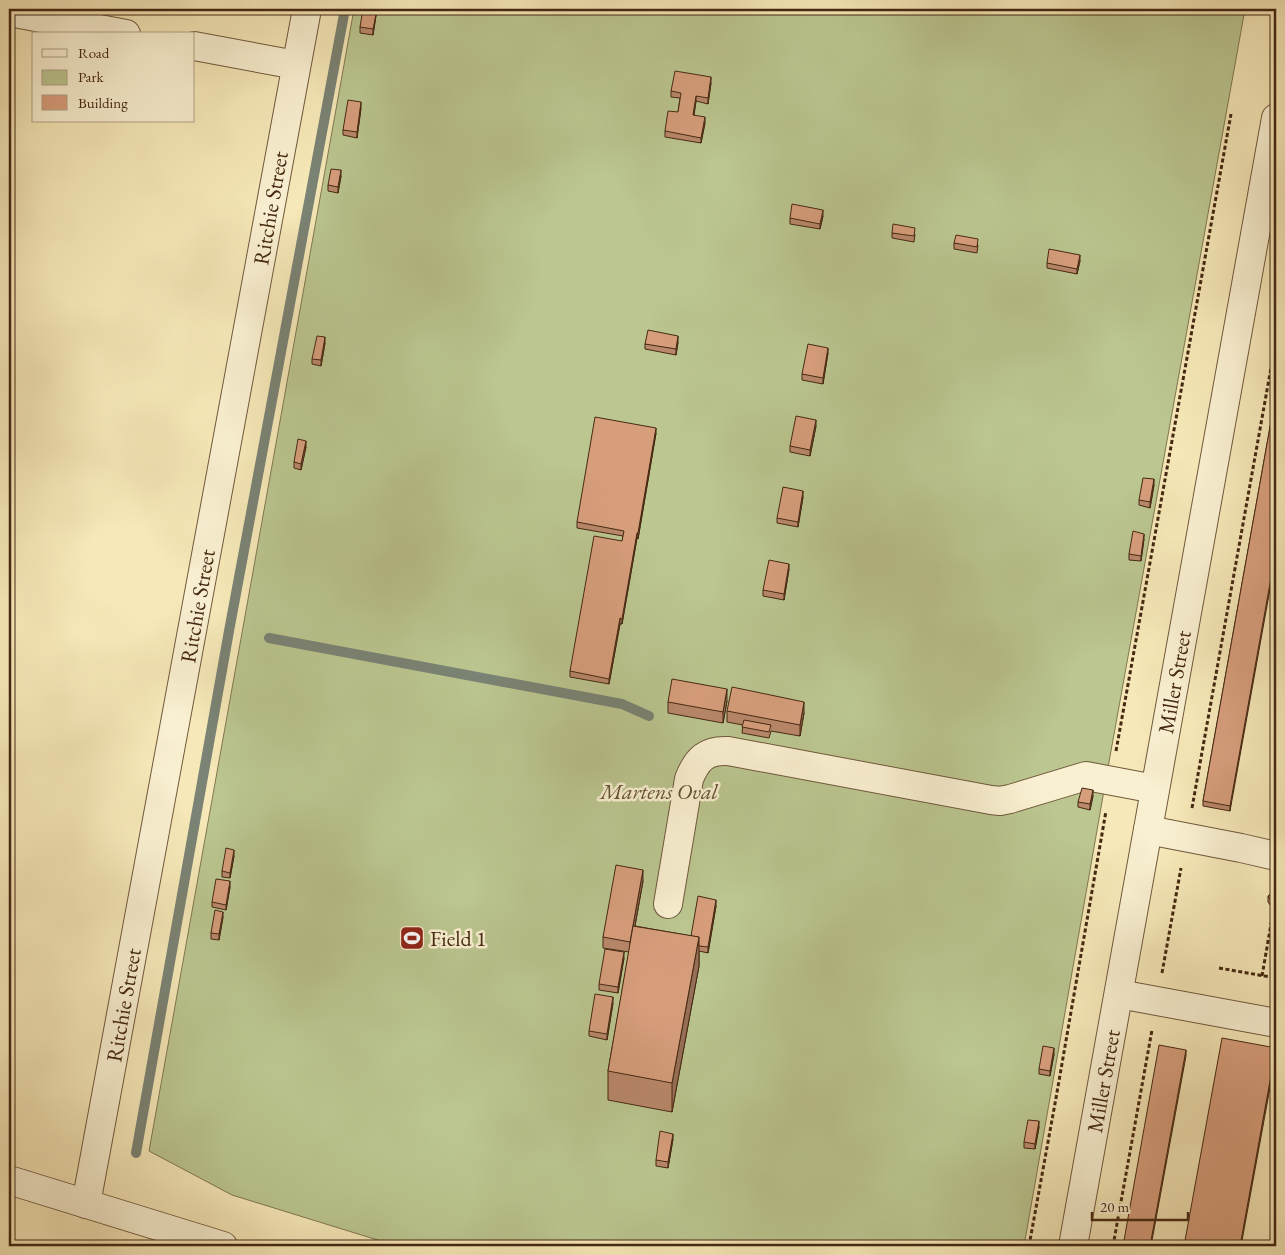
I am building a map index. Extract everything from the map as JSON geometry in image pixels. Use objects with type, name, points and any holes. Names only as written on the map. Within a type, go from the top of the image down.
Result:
[{"type":"street","name":"Ritchie Street","points":[[86,1204],[307,9]]},
{"type":"street","points":[[9,12],[115,32]]},
{"type":"street","points":[[195,46],[296,65]]},
{"type":"street","name":"Miller Street","points":[[1073,1246],[1276,118]]},
{"type":"street","points":[[668,904],[689,779],[698,762],[710,753],[719,750],[1000,801],[1086,776],[1155,789]]},
{"type":"street","points":[[1148,830],[1276,856]]},
{"type":"street","points":[[1119,994],[1276,1023]]},
{"type":"street","points":[[9,1180],[223,1246]]},
{"type":"path","points":[[1028,1246],[1058,1088],[1111,781],[1232,114]]},
{"type":"path","points":[[1113,1246],[1276,340]]},
{"type":"path","points":[[1262,976],[1274,907]]},
{"type":"path","points":[[1219,968],[1276,978]]},
{"type":"green space","name":"Martens Oval","points":[[354,9],[1245,9],[1024,1246],[397,1246],[232,1195],[149,1151]]},
{"type":"building","points":[[363,9],[377,9],[373,29],[360,27]]},
{"type":"building","points":[[675,71],[711,77],[708,98],[696,96],[693,115],[705,117],[701,138],[665,131],[668,111],[678,112],[681,93],[671,91]]},
{"type":"building","points":[[348,100],[361,102],[357,132],[343,130]]},
{"type":"building","points":[[331,169],[341,170],[338,187],[328,185]]},
{"type":"building","points":[[792,204],[823,210],[820,224],[790,218]]},
{"type":"building","points":[[893,224],[915,228],[914,236],[892,233]]},
{"type":"building","points":[[956,235],[978,239],[977,247],[954,243]]},
{"type":"building","points":[[1049,249],[1080,255],[1077,269],[1047,263]]},
{"type":"building","points":[[648,330],[678,336],[676,349],[645,344]]},
{"type":"building","points":[[317,336],[325,337],[321,360],[312,359]]},
{"type":"building","points":[[808,344],[828,348],[823,378],[802,374]]},
{"type":"building","points":[[796,416],[816,420],[810,450],[790,446]]},
{"type":"building","points":[[1272,416],[1276,417],[1276,550],[1230,806],[1203,801]]},
{"type":"building","points":[[595,417],[656,428],[622,619],[620,618],[609,679],[570,671],[594,536],[622,541],[624,531],[577,522]]},
{"type":"building","points":[[298,439],[306,441],[301,464],[294,462]]},
{"type":"building","points":[[1143,478],[1154,479],[1150,502],[1139,500]]},
{"type":"building","points":[[783,487],[803,491],[798,522],[777,518]]},
{"type":"building","points":[[1133,531],[1144,534],[1141,556],[1129,554]]},
{"type":"building","points":[[769,560],[789,564],[784,594],[763,590]]},
{"type":"building","points":[[672,679],[727,689],[723,712],[668,702]]},
{"type":"building","points":[[732,687],[804,702],[800,725],[727,711]]},
{"type":"building","points":[[744,720],[771,725],[769,732],[742,727]]},
{"type":"building","points":[[1082,788],[1093,790],[1090,804],[1078,802]]},
{"type":"building","points":[[226,848],[234,850],[230,873],[222,871]]},
{"type":"building","points":[[616,865],[643,870],[630,942],[603,937]]},
{"type":"building","points":[[216,879],[230,881],[226,905],[212,902]]},
{"type":"building","points":[[1276,891],[1276,907],[1268,896]]},
{"type":"building","points":[[698,896],[716,900],[708,947],[699,946],[699,937],[691,936]]},
{"type":"building","points":[[215,910],[223,912],[219,934],[211,933]]},
{"type":"building","points":[[633,926],[699,937],[672,1083],[608,1071]]},
{"type":"building","points":[[605,949],[624,952],[618,987],[599,984]]},
{"type":"building","points":[[595,994],[613,997],[607,1034],[589,1031]]},
{"type":"building","points":[[1222,1038],[1276,1048],[1240,1246],[1184,1246]]},
{"type":"building","points":[[1159,1045],[1186,1050],[1150,1246],[1123,1246]]},
{"type":"building","points":[[1043,1046],[1054,1048],[1050,1071],[1039,1069]]},
{"type":"building","points":[[1028,1120],[1039,1121],[1035,1144],[1024,1142]]},
{"type":"building","points":[[660,1131],[673,1134],[668,1162],[656,1160]]},
{"type":"waterway","points":[[136,1153],[229,631],[345,9]]},
{"type":"waterway","points":[[269,638],[622,704],[649,716]]},
{"type":"place","name":"Field 1","points":[[412,938]]}]
